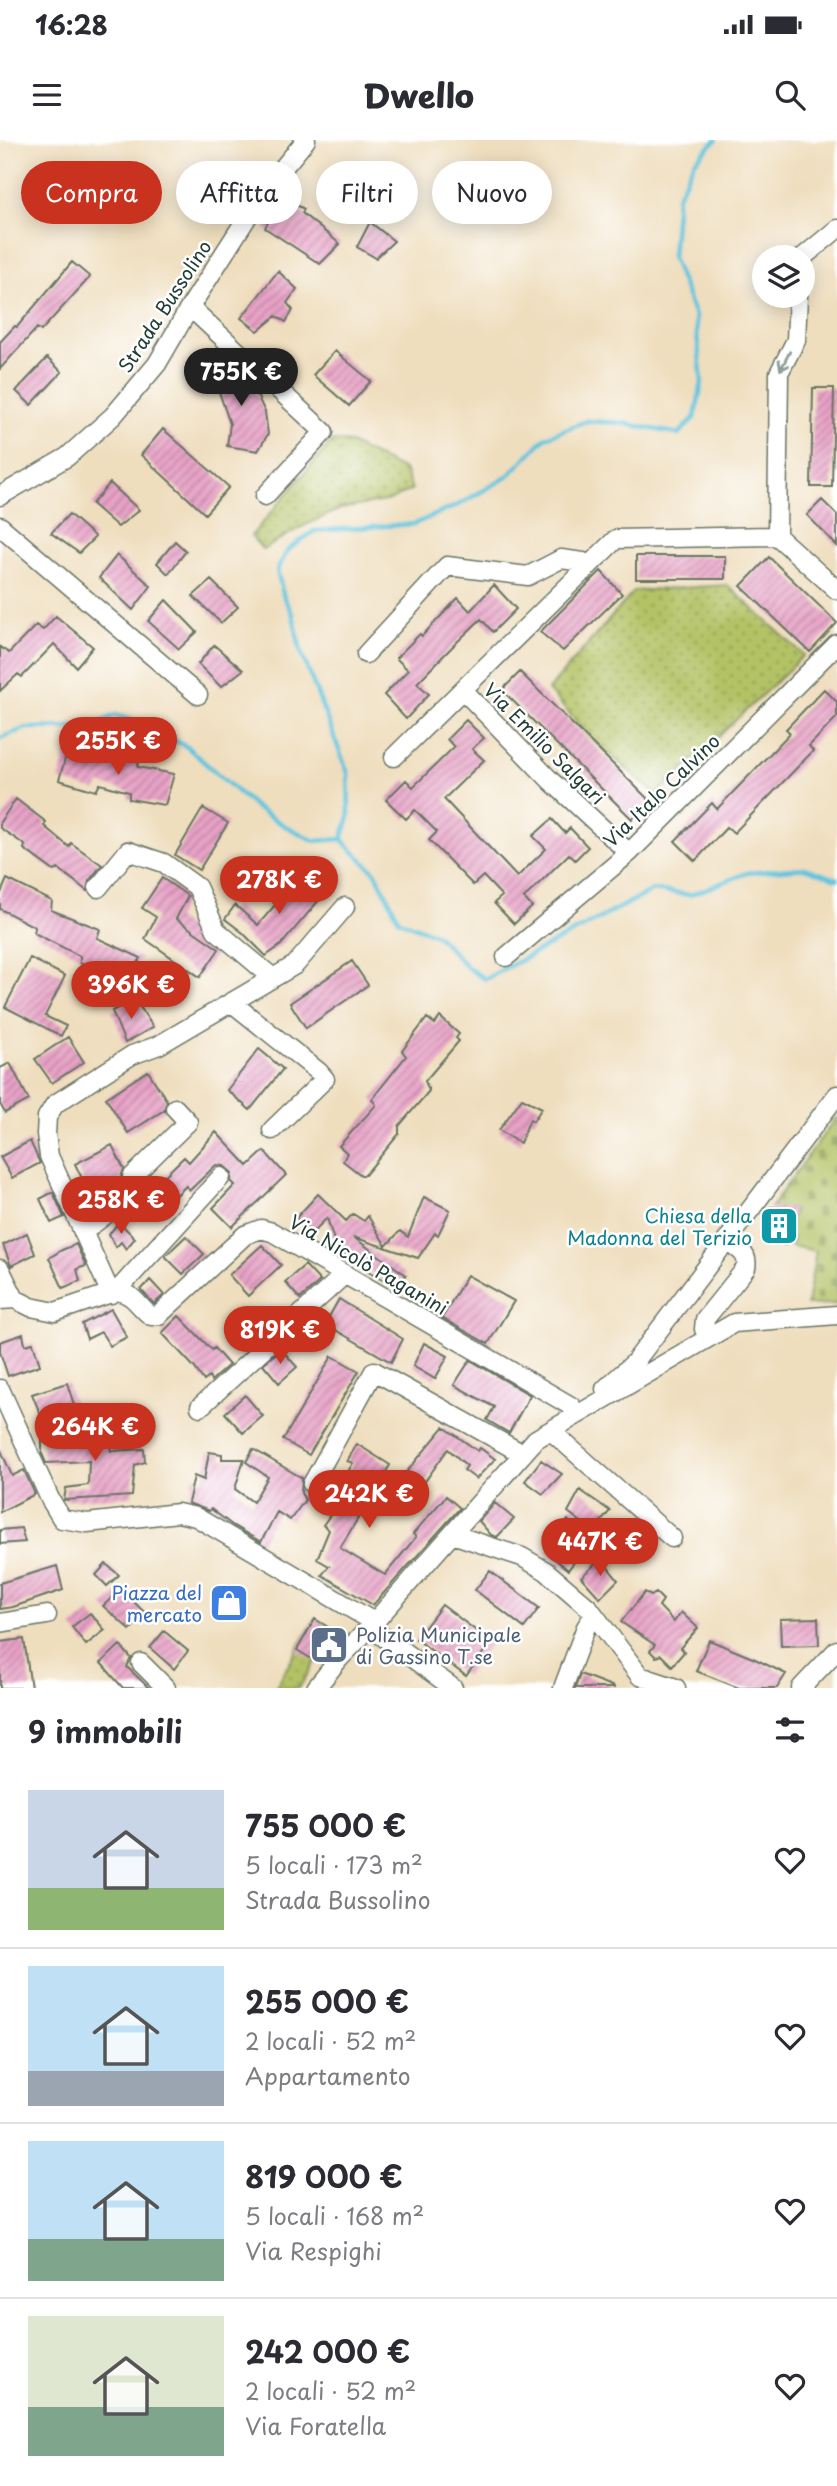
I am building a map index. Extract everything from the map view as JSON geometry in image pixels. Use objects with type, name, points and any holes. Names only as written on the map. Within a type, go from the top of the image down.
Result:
[{"type":"street","name":"Strada Bussolino","points":[[0,496],[67,457],[113,416],[157,364],[264,191],[306,140]]},
{"type":"street","points":[[815,247],[837,229]]},
{"type":"street","points":[[190,307],[324,432],[265,496]]},
{"type":"street","points":[[777,536],[779,373],[796,340],[797,308]]},
{"type":"street","points":[[0,526],[198,695]]},
{"type":"street","points":[[394,757],[616,539],[777,536],[837,590]]},
{"type":"street","points":[[366,654],[447,566],[528,576],[561,559],[589,565]]},
{"type":"street","name":"Via Italo Calvino","points":[[506,957],[629,853],[837,644]]},
{"type":"street","name":"Via Emilio Salgari","points":[[463,690],[551,781],[629,853]]},
{"type":"street","points":[[98,888],[128,851],[164,863],[197,887],[216,930],[274,978]]},
{"type":"street","points":[[114,1292],[49,1156],[47,1117],[55,1104],[132,1055],[159,1045],[295,965],[345,907]]},
{"type":"street","points":[[232,1002],[319,1072],[325,1080],[272,1130]]},
{"type":"street","points":[[577,1415],[634,1363],[837,1095]]},
{"type":"street","points":[[83,1232],[139,1189],[132,1177],[188,1122],[174,1108]]},
{"type":"street","points":[[0,1269],[7,1300],[45,1311],[55,1312],[114,1292],[221,1177]]},
{"type":"street","name":"Via Nicolò Paganini","points":[[114,1292],[129,1294],[143,1311],[151,1316],[159,1315],[245,1235],[261,1229],[272,1232],[570,1406],[577,1415]]},
{"type":"street","points":[[707,1338],[705,1319],[746,1268],[747,1260],[743,1252],[727,1241]]},
{"type":"street","points":[[200,1407],[345,1274]]},
{"type":"street","points":[[316,1688],[536,1439],[734,1323],[837,1315]]},
{"type":"street","points":[[649,1344],[678,1356]]},
{"type":"street","points":[[634,1363],[655,1369]]},
{"type":"street","points":[[312,1484],[374,1371],[523,1454]]},
{"type":"street","points":[[0,1389],[50,1499],[62,1518],[87,1523],[178,1513],[196,1517],[372,1625],[453,1688]]},
{"type":"street","points":[[551,1431],[672,1538]]},
{"type":"street","points":[[452,1534],[522,1557],[546,1571],[589,1608],[640,1676],[676,1688]]},
{"type":"street","points":[[0,1623],[47,1615]]},
{"type":"street","points":[[563,1688],[586,1627],[594,1615]]},
{"type":"street","points":[[801,1688],[837,1650]]},
{"type":"street","points":[[141,1663],[166,1688]]},
{"type":"green space","points":[[332,441],[350,443],[404,470],[412,489],[391,500],[340,509],[299,528],[263,550],[251,536]]},
{"type":"green space","points":[[727,585],[804,655],[657,795],[593,740],[548,690],[634,591]]},
{"type":"green space","points":[[837,1116],[837,1304],[807,1305],[816,1251],[786,1245],[793,1210],[771,1207]]},
{"type":"green space","points":[[315,1619],[341,1635],[331,1652],[323,1649],[299,1688],[275,1688]]},
{"type":"building","points":[[302,213],[340,244],[320,264],[265,228],[267,224],[302,224]]},
{"type":"building","points":[[369,224],[394,241],[376,258],[357,247]]},
{"type":"building","points":[[72,262],[90,277],[41,331],[37,328],[0,369],[0,342],[17,327]]},
{"type":"building","points":[[278,271],[297,289],[287,303],[293,310],[286,322],[276,316],[258,331],[241,318]]},
{"type":"building","points":[[335,351],[371,381],[349,406],[313,375]]},
{"type":"building","points":[[47,358],[62,372],[31,405],[16,391]]},
{"type":"building","points":[[229,360],[248,376],[265,412],[268,434],[258,451],[227,446],[230,424],[219,392],[211,381]]},
{"type":"building","points":[[813,388],[834,388],[832,487],[811,487]]},
{"type":"building","points":[[163,429],[229,487],[205,514],[141,455]]},
{"type":"building","points":[[110,483],[139,510],[118,527],[92,504]]},
{"type":"building","points":[[822,500],[837,515],[837,546],[807,515]]},
{"type":"building","points":[[69,514],[95,537],[79,553],[51,533]]},
{"type":"building","points":[[175,541],[186,551],[168,574],[157,563]]},
{"type":"building","points":[[117,555],[151,586],[133,610],[99,578]]},
{"type":"building","points":[[636,556],[725,556],[725,579],[636,579]]},
{"type":"building","points":[[769,557],[837,623],[810,652],[741,586]]},
{"type":"building","points":[[601,571],[622,594],[563,651],[540,632]]},
{"type":"building","points":[[211,580],[238,607],[221,623],[193,596]]},
{"type":"building","points":[[494,585],[516,609],[493,632],[481,619],[453,646],[417,683],[429,694],[406,719],[384,695],[408,670],[396,658],[420,634],[422,636],[458,598],[470,611]]},
{"type":"building","points":[[166,600],[197,632],[179,649],[148,621]]},
{"type":"building","points":[[56,616],[93,647],[76,667],[54,644],[22,677],[18,674],[0,691],[0,647],[9,653],[36,625],[43,630]]},
{"type":"building","points":[[214,645],[243,670],[221,687],[198,664]]},
{"type":"building","points":[[520,672],[650,801],[632,819],[502,690]]},
{"type":"building","points":[[824,689],[837,702],[837,717],[809,746],[813,751],[734,833],[727,827],[695,861],[675,841],[712,803],[717,809],[790,733],[786,729]]},
{"type":"building","points":[[466,720],[484,738],[472,749],[484,760],[444,799],[517,877],[546,849],[533,836],[552,819],[565,833],[570,828],[588,847],[575,860],[569,854],[524,898],[532,907],[514,924],[494,903],[502,896],[483,876],[473,885],[429,840],[437,832],[415,810],[406,819],[386,800],[406,780],[413,787],[454,747],[447,739]]},
{"type":"building","points":[[67,752],[101,760],[103,755],[139,761],[138,767],[174,774],[165,805],[129,799],[129,792],[100,784],[96,791],[59,780]]},
{"type":"building","points":[[16,799],[46,822],[44,826],[69,847],[71,843],[102,865],[89,881],[87,891],[59,869],[54,871],[24,849],[25,845],[0,828],[0,822]]},
{"type":"building","points":[[203,808],[228,823],[199,870],[175,855]]},
{"type":"building","points":[[304,871],[325,893],[281,945],[266,956],[225,919],[235,905],[258,925]]},
{"type":"building","points":[[162,878],[188,896],[176,919],[219,949],[200,977],[145,939],[156,917],[142,908]]},
{"type":"building","points":[[7,879],[52,901],[51,910],[100,929],[97,938],[141,958],[125,985],[80,963],[80,956],[34,933],[35,927],[0,909],[0,895]]},
{"type":"building","points":[[30,958],[65,976],[45,1016],[66,1026],[61,1036],[5,1007]]},
{"type":"building","points":[[352,961],[368,985],[306,1028],[290,1003]]},
{"type":"building","points":[[135,999],[153,1027],[125,1043],[112,1011]]},
{"type":"building","points":[[440,1017],[459,1034],[456,1038],[459,1041],[425,1081],[429,1091],[399,1126],[399,1134],[365,1175],[361,1175],[343,1161],[347,1153],[339,1146],[376,1105],[372,1099],[406,1056],[402,1051],[427,1018],[435,1024]]},
{"type":"building","points":[[68,1037],[84,1062],[52,1083],[35,1059]]},
{"type":"building","points":[[259,1049],[283,1069],[250,1110],[227,1090]]},
{"type":"building","points":[[10,1063],[29,1100],[5,1113],[0,1104],[0,1068]]},
{"type":"building","points":[[148,1071],[167,1101],[164,1110],[128,1133],[106,1098]]},
{"type":"building","points":[[522,1098],[542,1108],[533,1121],[530,1119],[520,1143],[499,1130]]},
{"type":"building","points":[[216,1132],[248,1166],[264,1151],[286,1175],[232,1227],[213,1208],[235,1185],[231,1181],[232,1173],[224,1166],[216,1165],[190,1190],[186,1186],[163,1208],[149,1194],[184,1157],[189,1162]]},
{"type":"building","points":[[30,1141],[40,1163],[12,1178],[0,1157]]},
{"type":"building","points":[[112,1145],[124,1169],[121,1177],[124,1186],[96,1207],[75,1164]]},
{"type":"building","points":[[53,1192],[64,1217],[51,1223],[40,1199]]},
{"type":"building","points":[[318,1194],[346,1221],[353,1214],[364,1221],[368,1216],[386,1246],[400,1231],[408,1237],[424,1197],[450,1210],[438,1235],[435,1233],[418,1258],[353,1237],[406,1275],[394,1285],[364,1269],[368,1265],[337,1250],[327,1218],[312,1233],[296,1218]]},
{"type":"building","name":"Chiesa della Madonna del Terizio","points":[[771,1207],[793,1209],[786,1245],[764,1242]]},
{"type":"building","points":[[119,1222],[135,1238],[126,1249],[121,1242],[116,1247],[109,1234]]},
{"type":"building","points":[[27,1233],[35,1254],[11,1266],[3,1245]]},
{"type":"building","points":[[186,1236],[204,1254],[183,1274],[165,1256]]},
{"type":"building","points":[[76,1244],[86,1266],[77,1269],[80,1281],[63,1288],[49,1258]]},
{"type":"building","points":[[262,1245],[281,1265],[248,1296],[229,1275]]},
{"type":"building","points":[[305,1265],[320,1281],[300,1299],[285,1282]]},
{"type":"building","points":[[467,1275],[514,1301],[488,1344],[442,1318]]},
{"type":"building","points":[[150,1280],[164,1295],[154,1304],[141,1290]]},
{"type":"building","points":[[339,1299],[403,1339],[391,1362],[325,1324]]},
{"type":"building","points":[[111,1309],[127,1337],[110,1346],[101,1332],[87,1339],[82,1324]]},
{"type":"building","points":[[254,1312],[269,1328],[245,1350],[231,1335]]},
{"type":"building","points":[[179,1316],[229,1365],[211,1381],[209,1377],[204,1381],[162,1333]]},
{"type":"building","points":[[23,1334],[25,1345],[33,1343],[40,1365],[8,1376],[0,1352],[0,1342]]},
{"type":"building","points":[[424,1343],[448,1356],[435,1379],[413,1366]]},
{"type":"building","points":[[281,1349],[297,1367],[279,1383],[263,1364]]},
{"type":"building","points":[[332,1356],[359,1371],[309,1455],[283,1440]]},
{"type":"building","points":[[470,1360],[530,1395],[509,1433],[487,1420],[494,1407],[454,1385]]},
{"type":"building","points":[[67,1383],[76,1411],[61,1418],[55,1413],[41,1416],[32,1394]]},
{"type":"building","points":[[245,1395],[263,1416],[243,1433],[225,1413]]},
{"type":"building","points":[[444,1427],[478,1451],[480,1448],[495,1459],[476,1479],[464,1470],[467,1466],[448,1449],[421,1487],[404,1475]]},
{"type":"building","points":[[107,1429],[111,1451],[144,1449],[145,1462],[135,1465],[132,1496],[64,1500],[66,1488],[88,1485],[89,1461],[46,1463],[42,1454],[42,1437]]},
{"type":"building","points":[[357,1444],[390,1465],[340,1548],[385,1575],[416,1537],[413,1534],[446,1496],[460,1508],[373,1605],[322,1575],[329,1566],[317,1559],[329,1530],[323,1525],[333,1511],[327,1508],[353,1463],[347,1461]]},
{"type":"building","points":[[0,1448],[12,1476],[24,1470],[35,1494],[0,1512]]},
{"type":"building","points":[[253,1449],[302,1478],[301,1493],[305,1500],[290,1520],[277,1512],[261,1542],[211,1509],[209,1511],[188,1503],[194,1476],[204,1480],[209,1452],[222,1454],[222,1459],[244,1459],[235,1489],[253,1502],[268,1477],[246,1462]]},
{"type":"building","points":[[541,1460],[562,1474],[543,1494],[525,1481]]},
{"type":"building","points":[[580,1490],[610,1511],[593,1531],[568,1512]]},
{"type":"building","points":[[495,1503],[514,1519],[497,1537],[491,1535],[479,1521]]},
{"type":"building","points":[[568,1520],[587,1545],[568,1570],[546,1551]]},
{"type":"building","points":[[632,1525],[653,1540],[634,1563],[615,1548]]},
{"type":"building","points":[[21,1528],[25,1542],[0,1544],[0,1530]]},
{"type":"building","points":[[601,1559],[618,1580],[600,1598],[581,1577]]},
{"type":"building","points":[[106,1564],[119,1575],[107,1586],[96,1575]]},
{"type":"building","points":[[57,1566],[63,1590],[0,1609],[0,1583]]},
{"type":"building","points":[[490,1571],[539,1608],[524,1628],[475,1590]]},
{"type":"building","points":[[121,1589],[146,1614],[130,1630],[103,1606]]},
{"type":"building","points":[[645,1592],[651,1596],[656,1593],[663,1600],[659,1606],[674,1622],[681,1612],[698,1628],[680,1648],[684,1652],[672,1666],[661,1655],[656,1657],[650,1651],[655,1645],[621,1622]]},
{"type":"building","points":[[442,1605],[491,1642],[466,1676],[416,1639]]},
{"type":"building","points":[[90,1613],[105,1630],[86,1645],[72,1627]]},
{"type":"building","points":[[818,1618],[819,1645],[781,1646],[780,1619]]},
{"type":"building","points":[[315,1619],[341,1635],[330,1652],[323,1649],[315,1661],[297,1650]]},
{"type":"building","points":[[164,1631],[188,1651],[174,1669],[150,1648]]},
{"type":"building","points":[[24,1639],[31,1688],[0,1688],[0,1642]]},
{"type":"building","points":[[709,1640],[786,1674],[777,1688],[739,1688],[696,1671]]},
{"type":"building","points":[[120,1645],[131,1658],[127,1667],[149,1688],[123,1688],[101,1663]]},
{"type":"building","points":[[580,1674],[614,1687],[614,1688],[575,1688]]},
{"type":"waterway","points":[[0,738],[26,728],[91,727],[115,715],[141,722],[187,747],[256,808],[285,826],[315,841],[342,839],[349,817],[348,773],[301,652],[293,615],[284,598],[277,570],[288,550],[314,531],[414,524],[458,505],[507,477],[546,437],[586,421],[622,423],[679,434],[695,417],[702,382],[695,316],[672,257],[677,197],[695,161],[716,140]]},
{"type":"waterway","points":[[342,840],[376,873],[399,920],[437,935],[468,968],[485,979],[653,890],[690,895],[747,873],[804,868],[837,879]]},
{"type":"place","name":"Chiesa della Madonna del Terizio","points":[[779,1226]]},
{"type":"place","name":"Piazza del mercato","points":[[229,1603]]},
{"type":"place","name":"Polizia Municipale di Gassino T.se","points":[[329,1645]]}]
